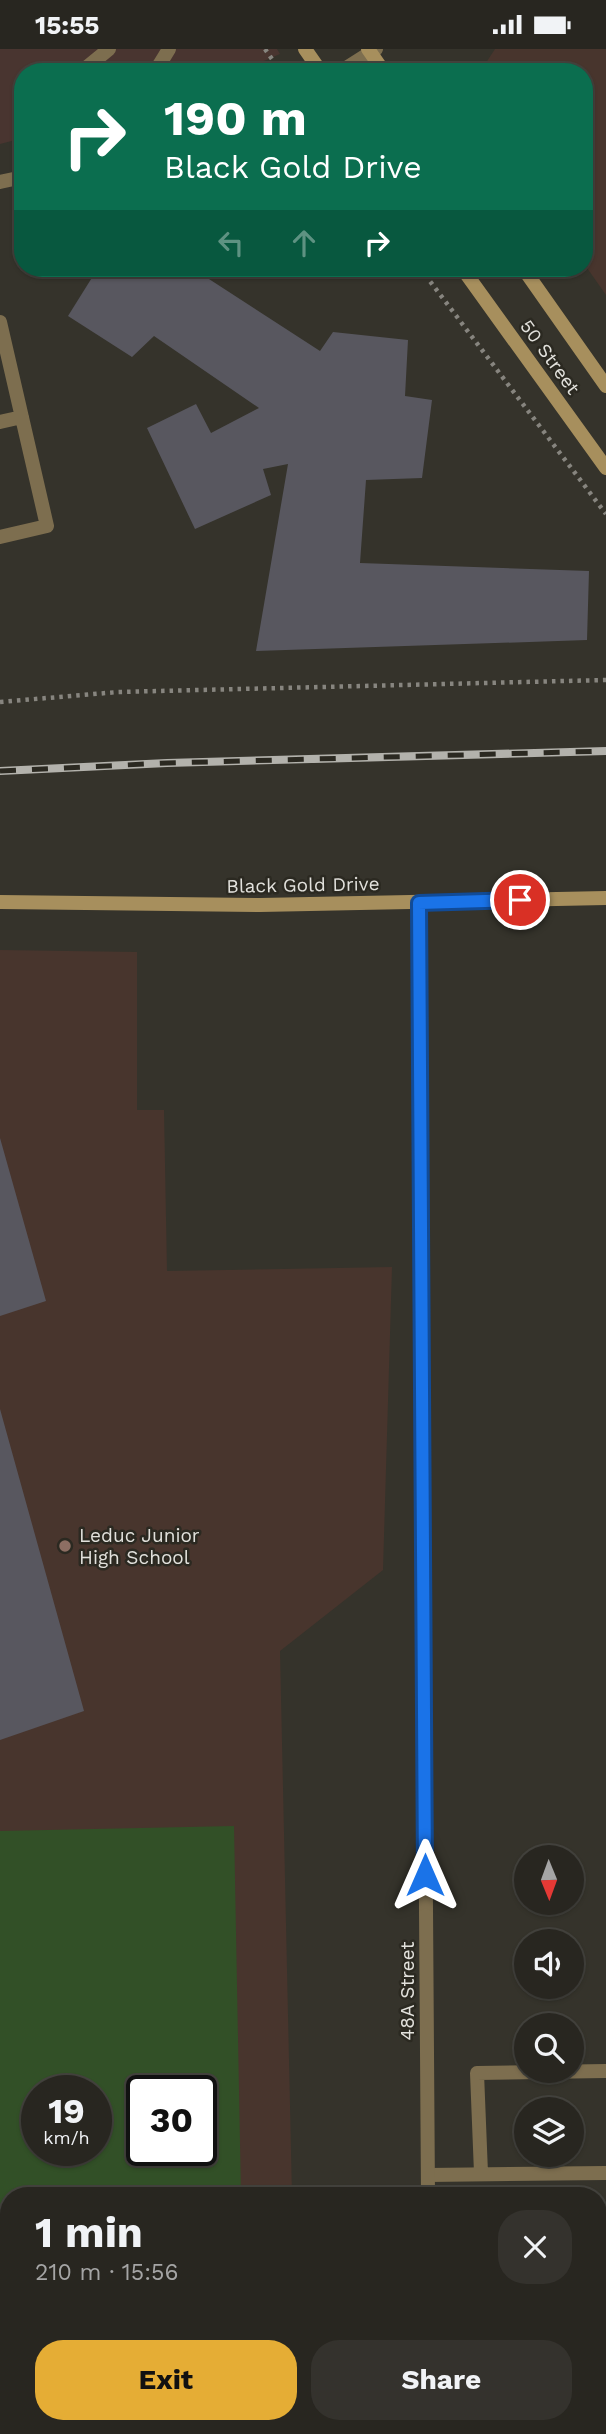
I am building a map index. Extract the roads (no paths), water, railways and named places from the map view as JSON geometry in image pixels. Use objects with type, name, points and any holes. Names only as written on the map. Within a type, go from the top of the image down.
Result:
[{"type":"main road","name":"50 Street","points":[[468,277],[606,468]]},
{"type":"main road","name":"50 Street","points":[[529,277],[606,386]]},
{"type":"main road","name":"Black Gold Drive","points":[[0,902],[260,905],[606,898]]},
{"type":"street","points":[[92,63],[109,49]]},
{"type":"street","points":[[353,63],[372,50]]},
{"type":"street","points":[[0,322],[47,526],[0,537]]},
{"type":"street","points":[[0,422],[22,417]]},
{"type":"street","name":"48A Street","points":[[419,903],[428,2187]]},
{"type":"street","points":[[481,2173],[477,2073],[606,2071]]},
{"type":"street","points":[[428,2175],[606,2173]]},
{"type":"railway","points":[[0,771],[167,763],[606,751]]},
{"type":"place","name":"Leduc Junior High School","points":[[65,1546]]}]
